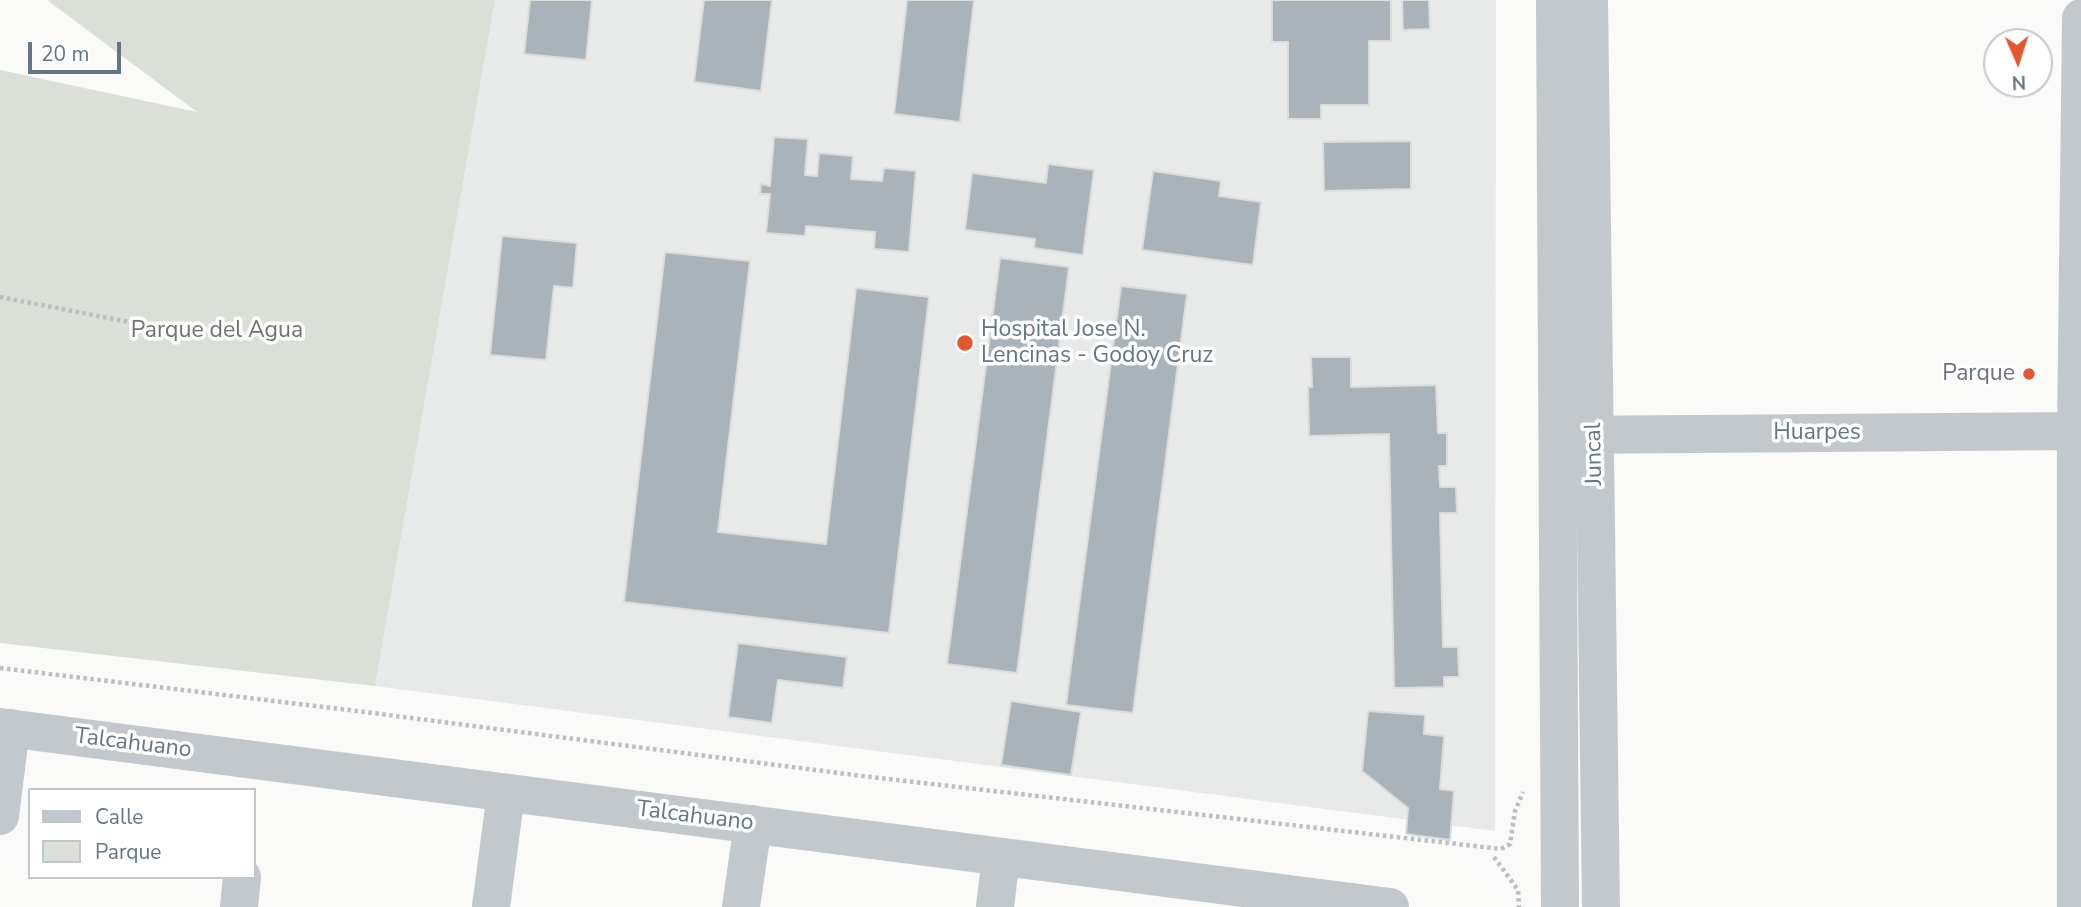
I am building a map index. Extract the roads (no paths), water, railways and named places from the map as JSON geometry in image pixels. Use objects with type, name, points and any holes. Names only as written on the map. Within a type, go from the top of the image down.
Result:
[{"type":"street","name":"Juncal","points":[[1555,0],[1560,907]]},
{"type":"street","name":"Juncal","points":[[1589,0],[1601,907]]},
{"type":"street","points":[[2076,907],[2079,634],[2076,431],[2080,288],[2081,18]]},
{"type":"street","name":"Huarpes","points":[[1557,435],[2076,431]]},
{"type":"street","points":[[0,816],[6,728]]},
{"type":"street","name":"Talcahuano","points":[[6,728],[254,775],[506,793],[1001,857],[1249,898],[1390,907]]},
{"type":"street","points":[[491,907],[506,793]]},
{"type":"street","points":[[741,907],[753,824]]},
{"type":"street","points":[[995,907],[1001,857]]},
{"type":"street","points":[[239,907],[242,879]]},
{"type":"place","name":"Hospital Jose N. Lencinas - Godoy Cruz","points":[[965,343]]},
{"type":"place","name":"Parque","points":[[2029,374]]},
{"type":"park label","name":"Parque del Agua","points":[[217,331]]}]
